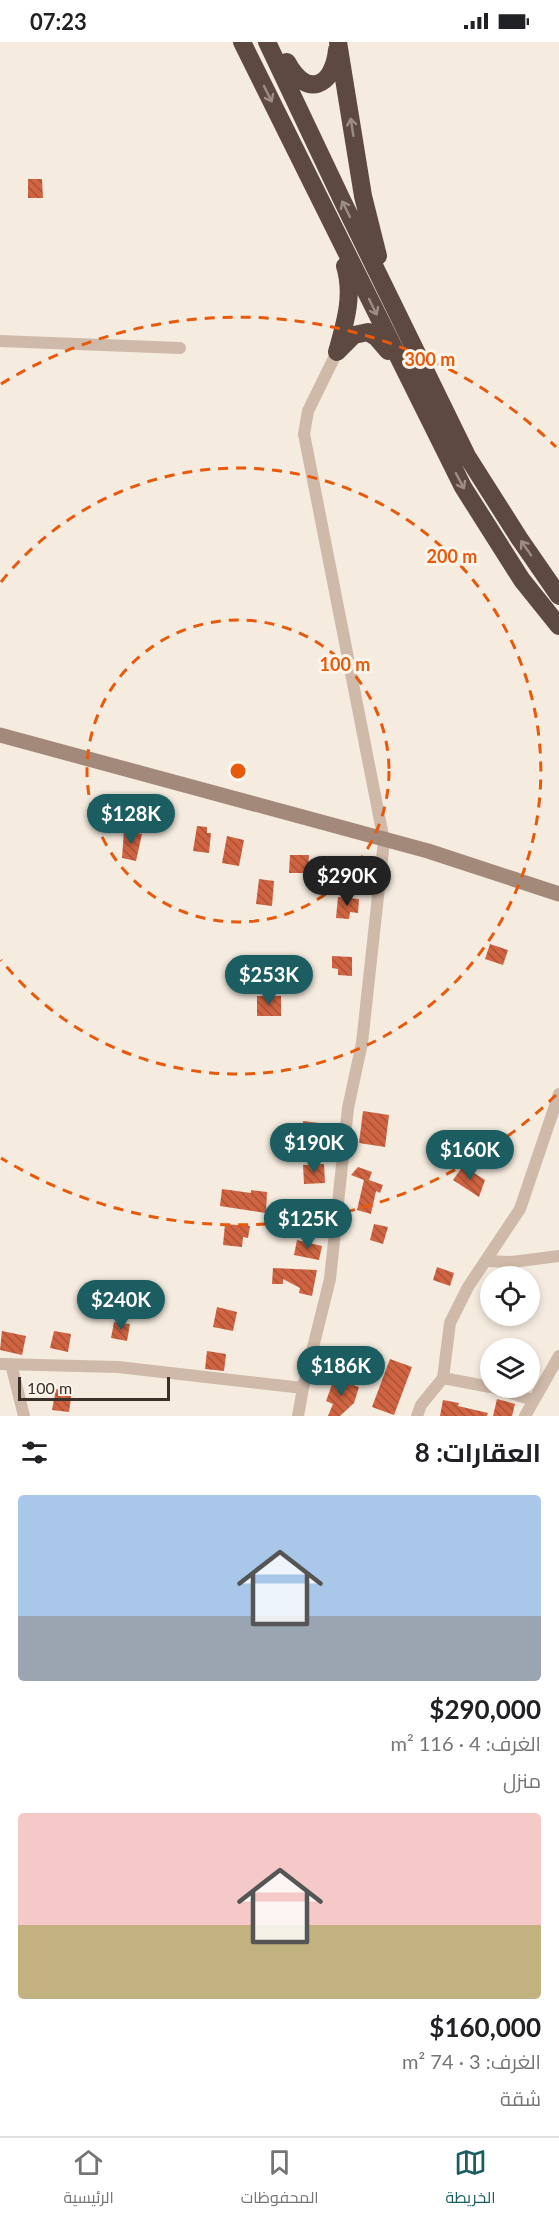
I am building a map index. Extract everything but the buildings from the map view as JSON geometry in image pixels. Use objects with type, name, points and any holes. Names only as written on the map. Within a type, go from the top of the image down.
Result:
[{"type":"highway","points":[[242,42],[462,487],[522,580],[559,626]]},
{"type":"highway","points":[[267,42],[467,456],[559,596]]},
{"type":"highway","points":[[274,42],[299,80],[307,84],[320,82],[329,77],[335,64],[338,42]]},
{"type":"highway","points":[[338,42],[369,222],[395,306]]},
{"type":"highway","points":[[329,215],[349,278],[350,290],[350,303],[337,352]]},
{"type":"highway","points":[[337,352],[354,335],[368,332],[401,367]]},
{"type":"street","points":[[0,341],[180,348]]},
{"type":"street","points":[[298,1416],[330,1279],[348,1108],[362,1043],[384,841],[304,434],[308,411],[337,352]]},
{"type":"street","points":[[0,735],[305,817],[384,841],[428,851],[559,894]]},
{"type":"street","points":[[417,1416],[421,1405],[443,1378],[450,1323],[468,1287],[520,1209],[559,1094]]},
{"type":"street","points":[[487,1261],[512,1262],[559,1256]]},
{"type":"street","points":[[525,1416],[559,1356]]},
{"type":"street","points":[[24,1416],[5,1364],[118,1367],[303,1388]]},
{"type":"street","points":[[443,1378],[480,1385]]},
{"type":"street","points":[[527,1398],[533,1400]]}]
